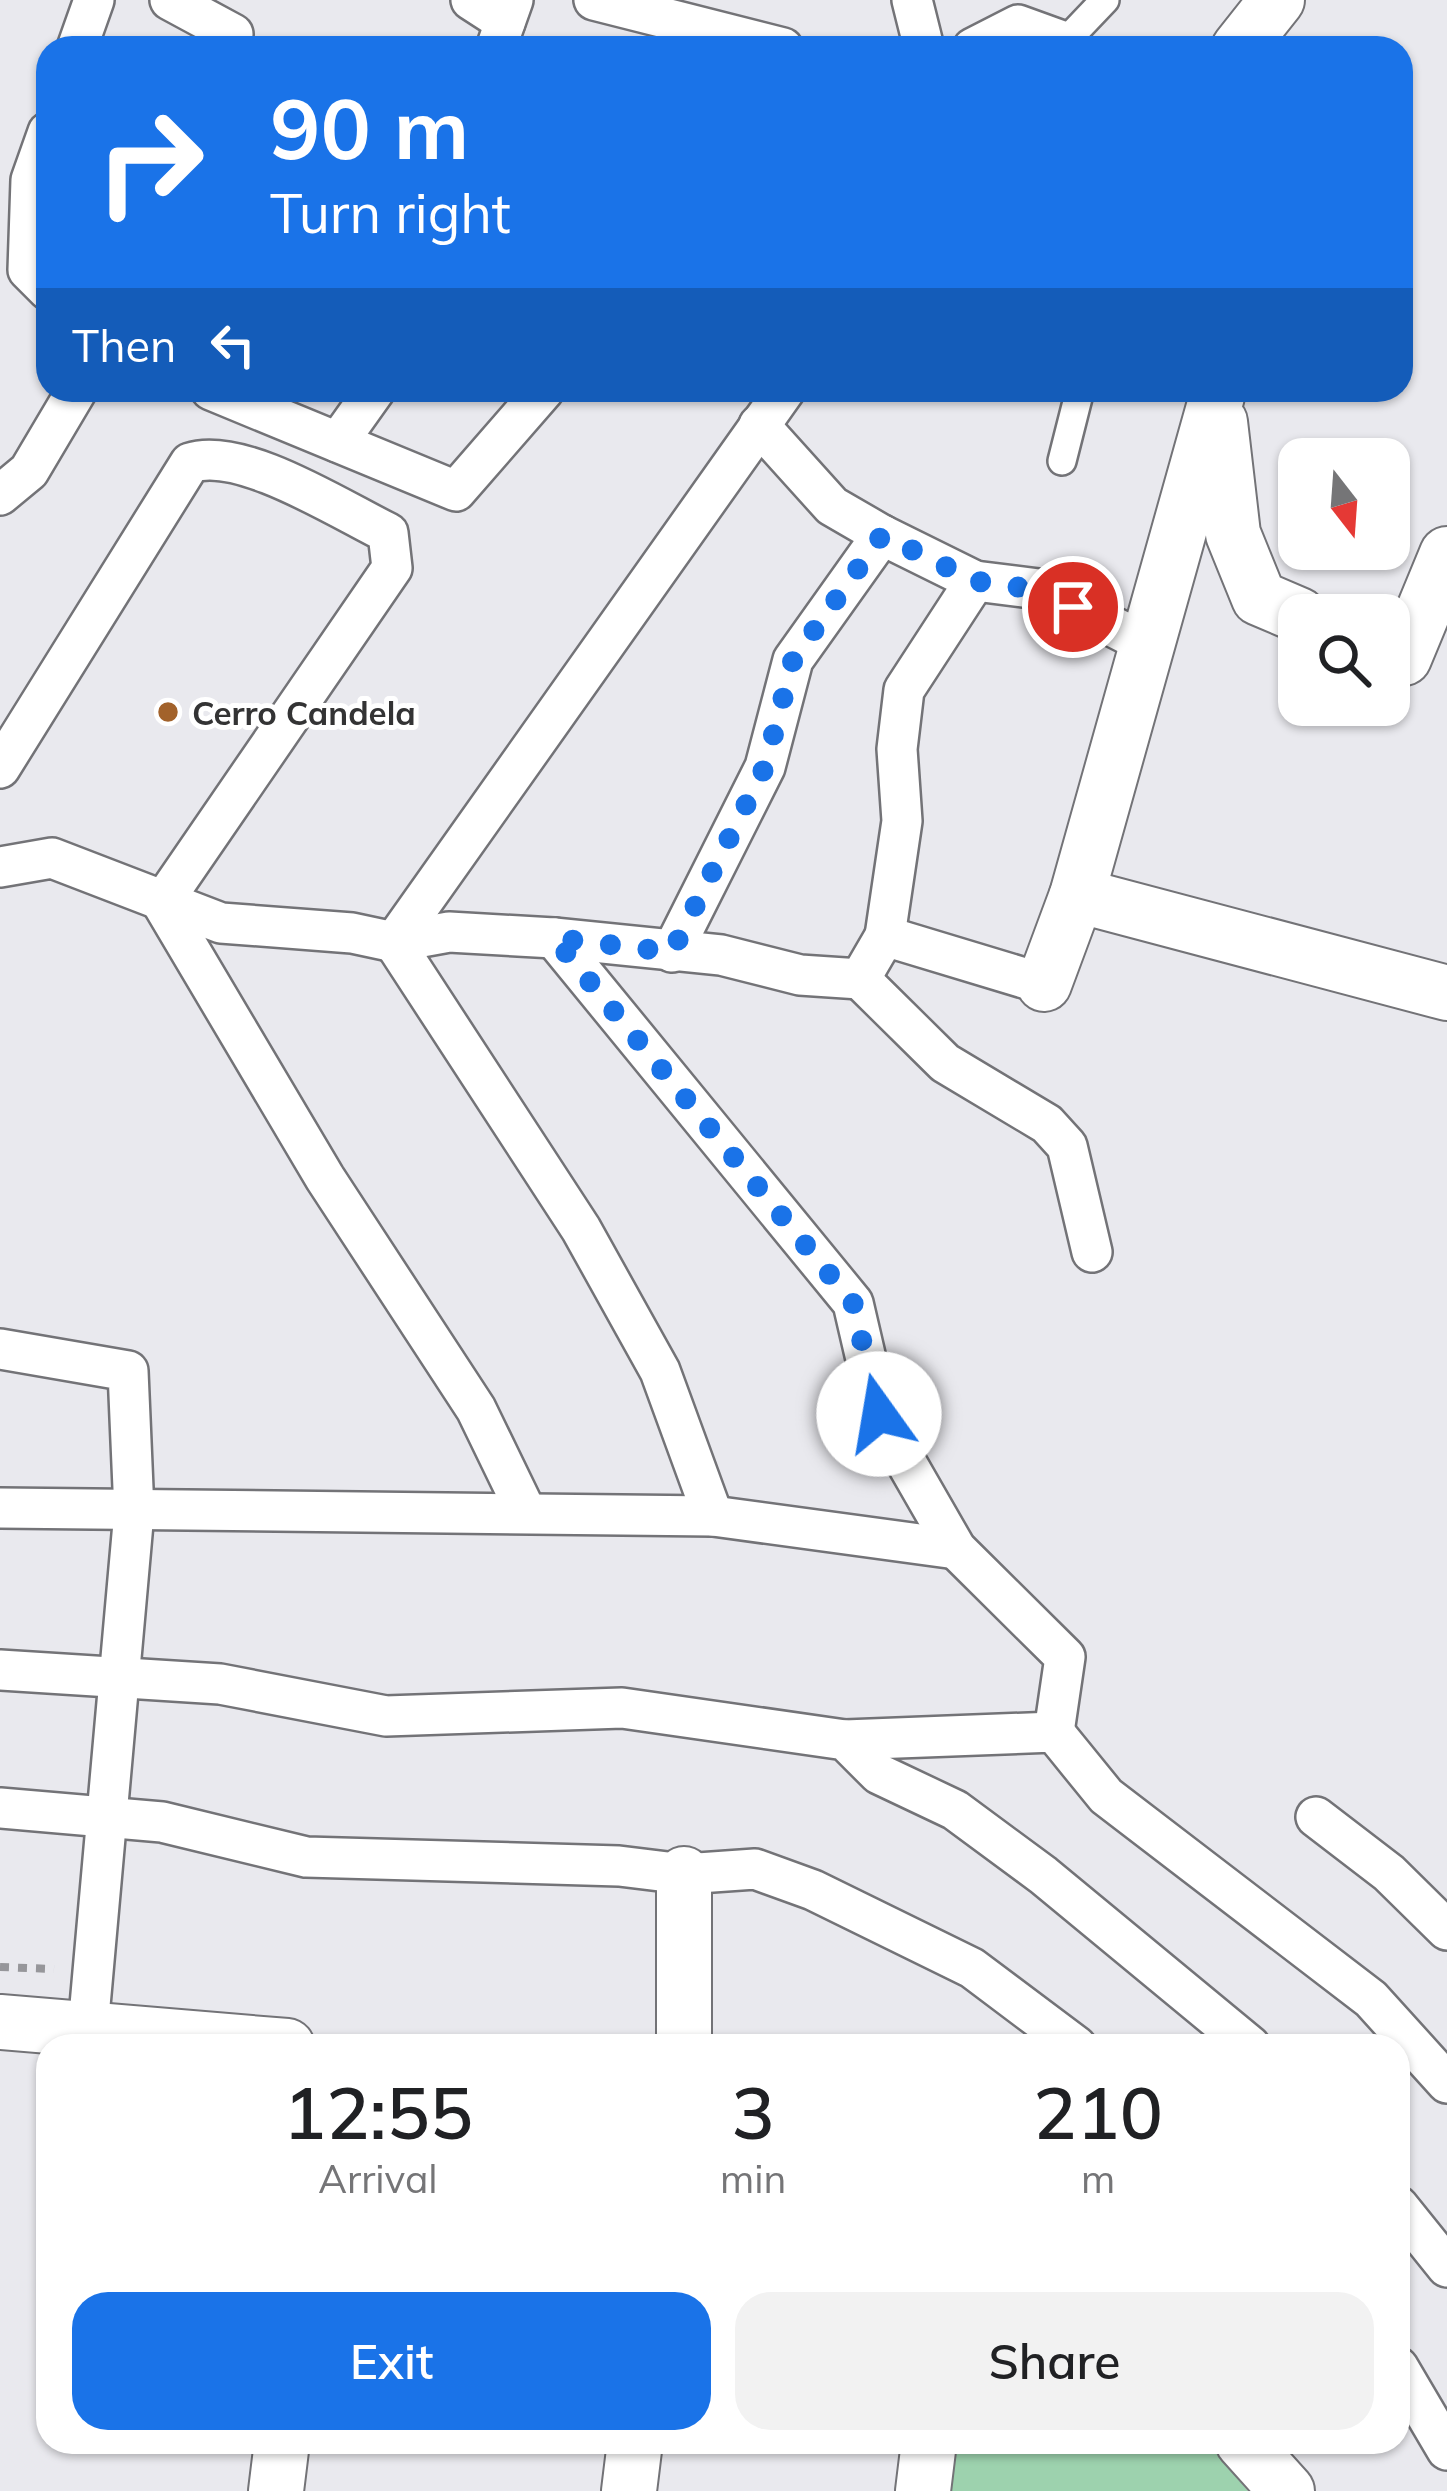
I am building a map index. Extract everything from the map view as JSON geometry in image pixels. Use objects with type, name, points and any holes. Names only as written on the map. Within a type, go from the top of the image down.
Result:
[{"type":"street","points":[[81,36],[94,0]]},
{"type":"street","points":[[170,0],[233,34]]},
{"type":"street","points":[[471,0],[505,23]]},
{"type":"street","points":[[594,0],[736,36]]},
{"type":"street","points":[[912,0],[920,36]]},
{"type":"street","points":[[1249,36],[1277,0]]},
{"type":"street","points":[[996,36],[1018,25],[1044,36]]},
{"type":"street","points":[[36,166],[31,180],[28,270],[36,278]]},
{"type":"street","points":[[0,494],[28,471],[70,402]]},
{"type":"street","points":[[240,402],[457,491],[534,402]]},
{"type":"street","points":[[338,442],[366,402]]},
{"type":"street","points":[[394,942],[776,402]]},
{"type":"street","points":[[884,935],[1044,984],[1077,895],[1214,402]]},
{"type":"street","points":[[1218,402],[1232,534],[1259,598],[1278,606]]},
{"type":"street","points":[[759,425],[832,506],[882,535],[975,581],[1039,590],[1144,643]]},
{"type":"street","points":[[0,768],[190,464],[210,457],[250,467],[388,533],[392,568],[162,903]]},
{"type":"street","points":[[672,952],[765,767],[793,660],[882,535]]},
{"type":"street","points":[[1413,660],[1447,554]]},
{"type":"street","points":[[860,979],[884,935],[902,821],[897,749],[904,690],[975,581]]},
{"type":"street","points":[[0,867],[52,858],[221,922],[352,933],[394,942],[449,932],[554,938],[721,955],[800,975],[860,979],[945,1063],[1046,1124],[1067,1146],[1092,1252]]},
{"type":"street","points":[[1077,895],[1447,993]]},
{"type":"street","points":[[162,903],[325,1178],[476,1408],[525,1510]]},
{"type":"street","points":[[554,938],[853,1303],[879,1414],[956,1549],[1065,1657],[1054,1732],[1106,1796],[1371,1999],[1403,2034]]},
{"type":"street","points":[[394,942],[581,1228],[660,1371],[713,1516]]},
{"type":"street","points":[[0,1349],[128,1372],[134,1512],[88,2028]]},
{"type":"street","points":[[0,1508],[525,1510],[713,1516],[956,1549]]},
{"type":"street","points":[[0,1670],[220,1684],[386,1716],[622,1708],[845,1740],[1054,1732]]},
{"type":"street","points":[[845,1740],[880,1774],[955,1810],[1043,1875],[1235,2034]]},
{"type":"street","points":[[0,1808],[103,1821],[162,1822],[306,1857],[619,1866],[684,1874],[755,1869],[813,1890],[972,1968],[1060,2034]]},
{"type":"street","points":[[1316,1817],[1389,1873],[1447,1930]]},
{"type":"street","points":[[684,1874],[684,2034]]},
{"type":"street","points":[[0,2022],[154,2034]]},
{"type":"street","points":[[1410,2042],[1447,2083]]},
{"type":"street","points":[[1410,2221],[1447,2267]]},
{"type":"street","points":[[1410,2384],[1446,2437]]},
{"type":"street","points":[[276,2491],[281,2454]]},
{"type":"street","points":[[629,2491],[634,2454]]},
{"type":"street","points":[[923,2491],[928,2454]]},
{"type":"street","points":[[1254,2454],[1288,2491]]},
{"type":"lane","points":[[1074,36],[1105,0]]},
{"type":"lane","points":[[1062,461],[1077,402]]},
{"type":"path","points":[[0,1967],[92,1971]]},
{"type":"green space","points":[[950,2454],[1218,2454],[1248,2491],[946,2491]]},
{"type":"place","name":"Cerro Candela","points":[[168,712]]},
{"type":"route","points":[[879,1414],[853,1303],[554,938],[672,952],[765,767],[793,660],[882,535],[975,581],[1039,590],[1073,607]]}]
